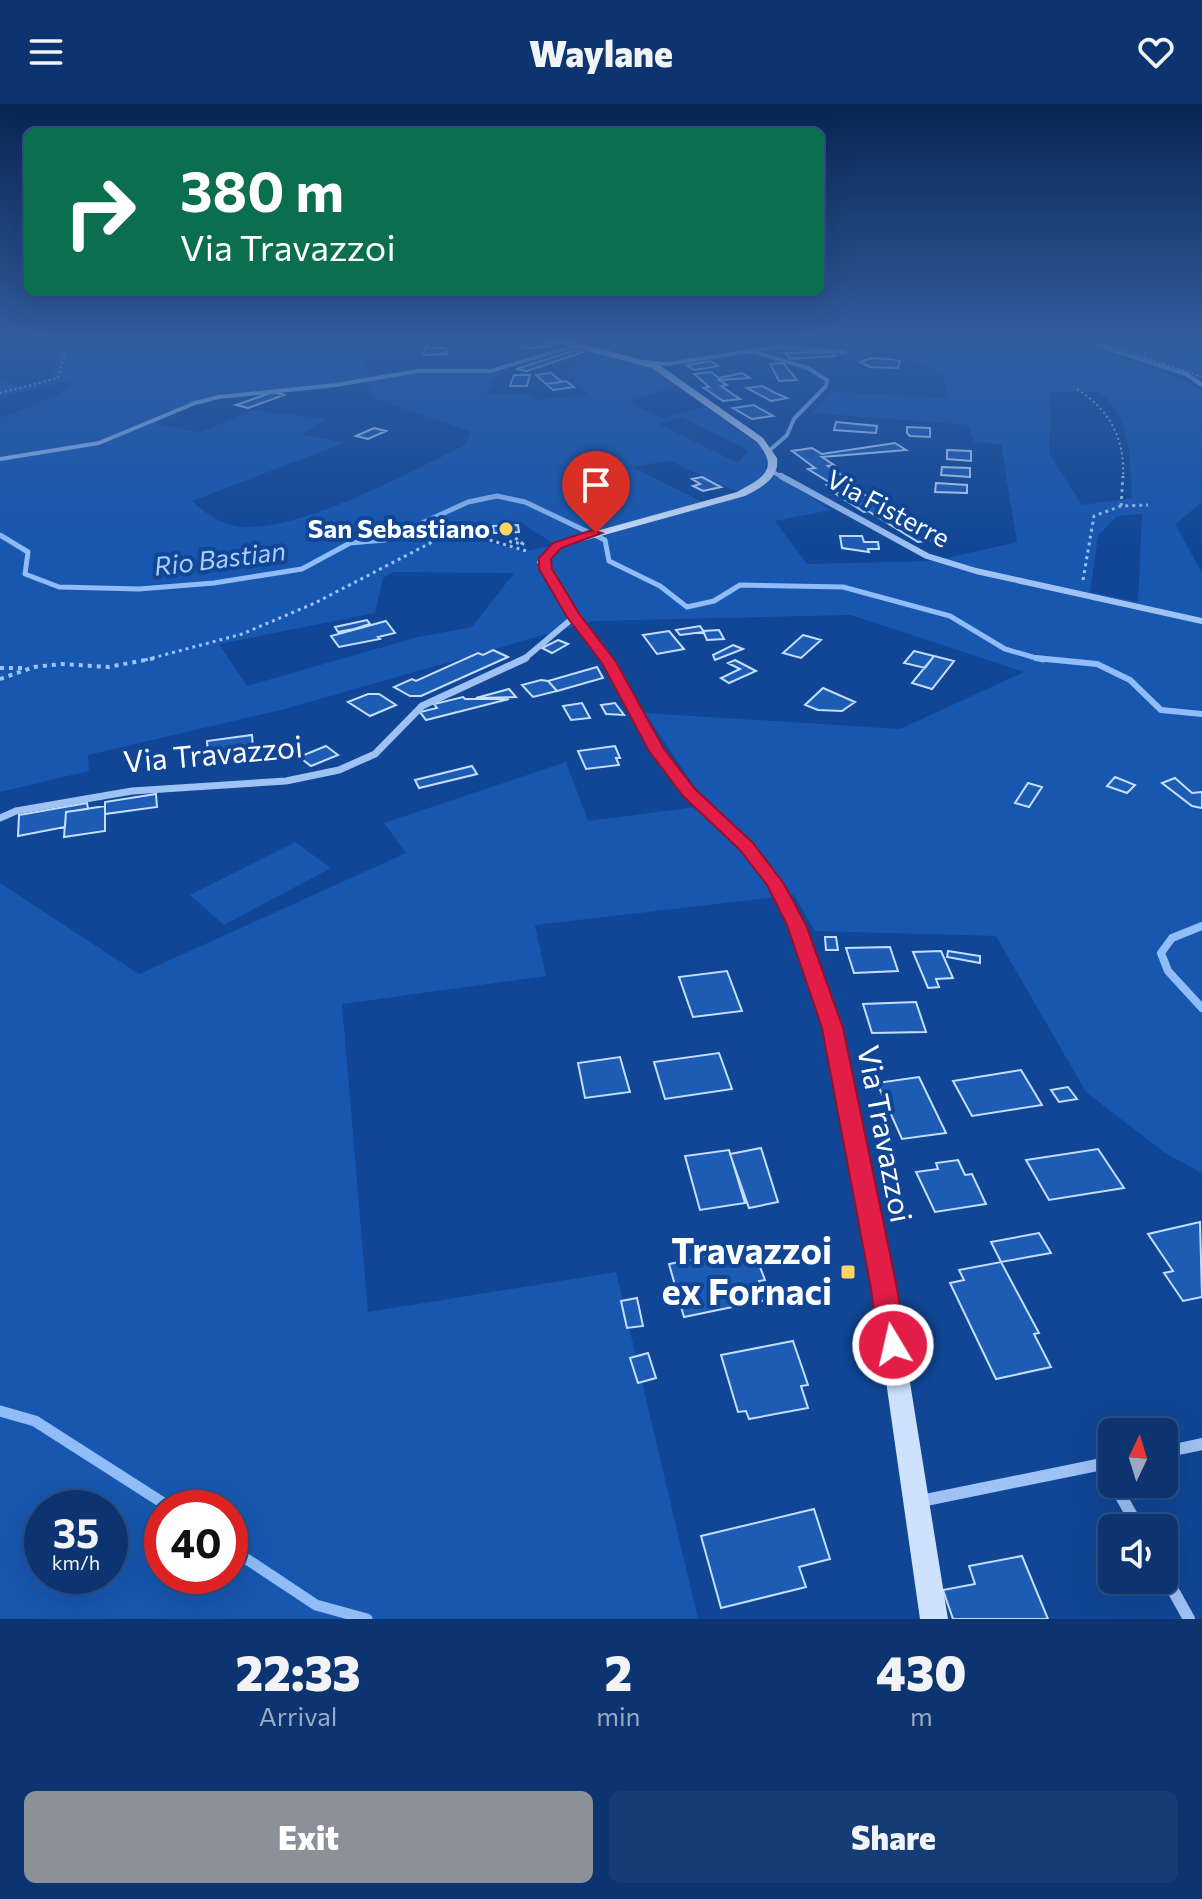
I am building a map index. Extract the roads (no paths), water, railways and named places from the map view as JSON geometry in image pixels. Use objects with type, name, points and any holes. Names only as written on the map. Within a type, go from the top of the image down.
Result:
[{"type":"street","points":[[0,459],[99,443],[179,410]]},
{"type":"street","points":[[717,410],[770,450],[773,472]]},
{"type":"street","points":[[770,450],[787,435],[794,419],[803,410]]},
{"type":"street","name":"Via Travazzoi","points":[[773,472],[741,494],[574,540],[550,550],[543,562],[574,617],[608,662],[657,751],[689,793],[746,847],[775,884],[797,925],[833,1028],[883,1283],[934,1619]]},
{"type":"street","name":"Via Fisterre","points":[[773,472],[927,556],[1202,621]]},
{"type":"street","name":"Via Travazzoi","points":[[0,818],[16,811],[132,791],[299,781],[351,766],[389,746],[422,706],[525,659],[574,617]]},
{"type":"street","points":[[1178,1449],[1202,1444]]},
{"type":"street","points":[[916,1502],[1098,1465]]},
{"type":"street","points":[[1175,1594],[1189,1619]]},
{"type":"waterway","name":"Rio Bastian","points":[[0,535],[28,552],[25,574],[59,587],[139,589],[214,583],[302,569],[350,543],[385,540],[468,502],[497,496],[525,502],[605,540],[609,561],[660,586],[687,607],[714,601],[740,585],[843,587],[950,616],[1005,649],[1036,658]]},
{"type":"waterway","name":"Rio Bastian","points":[[1036,658],[1097,664],[1130,680],[1161,710],[1202,714]]},
{"type":"waterway","name":"Rio Bastian","points":[[1036,658],[1043,660]]},
{"type":"waterway","name":"Rio Bastian","points":[[1202,926],[1172,938],[1161,953],[1168,971],[1202,1008]]},
{"type":"waterway","points":[[0,1411],[35,1421],[144,1491]]},
{"type":"waterway","points":[[248,1560],[316,1605],[367,1619]]},
{"type":"place","name":"San Sebastiano","points":[[506,529]]},
{"type":"place","name":"Travazzoi ex Fornaci","points":[[848,1272]]}]
